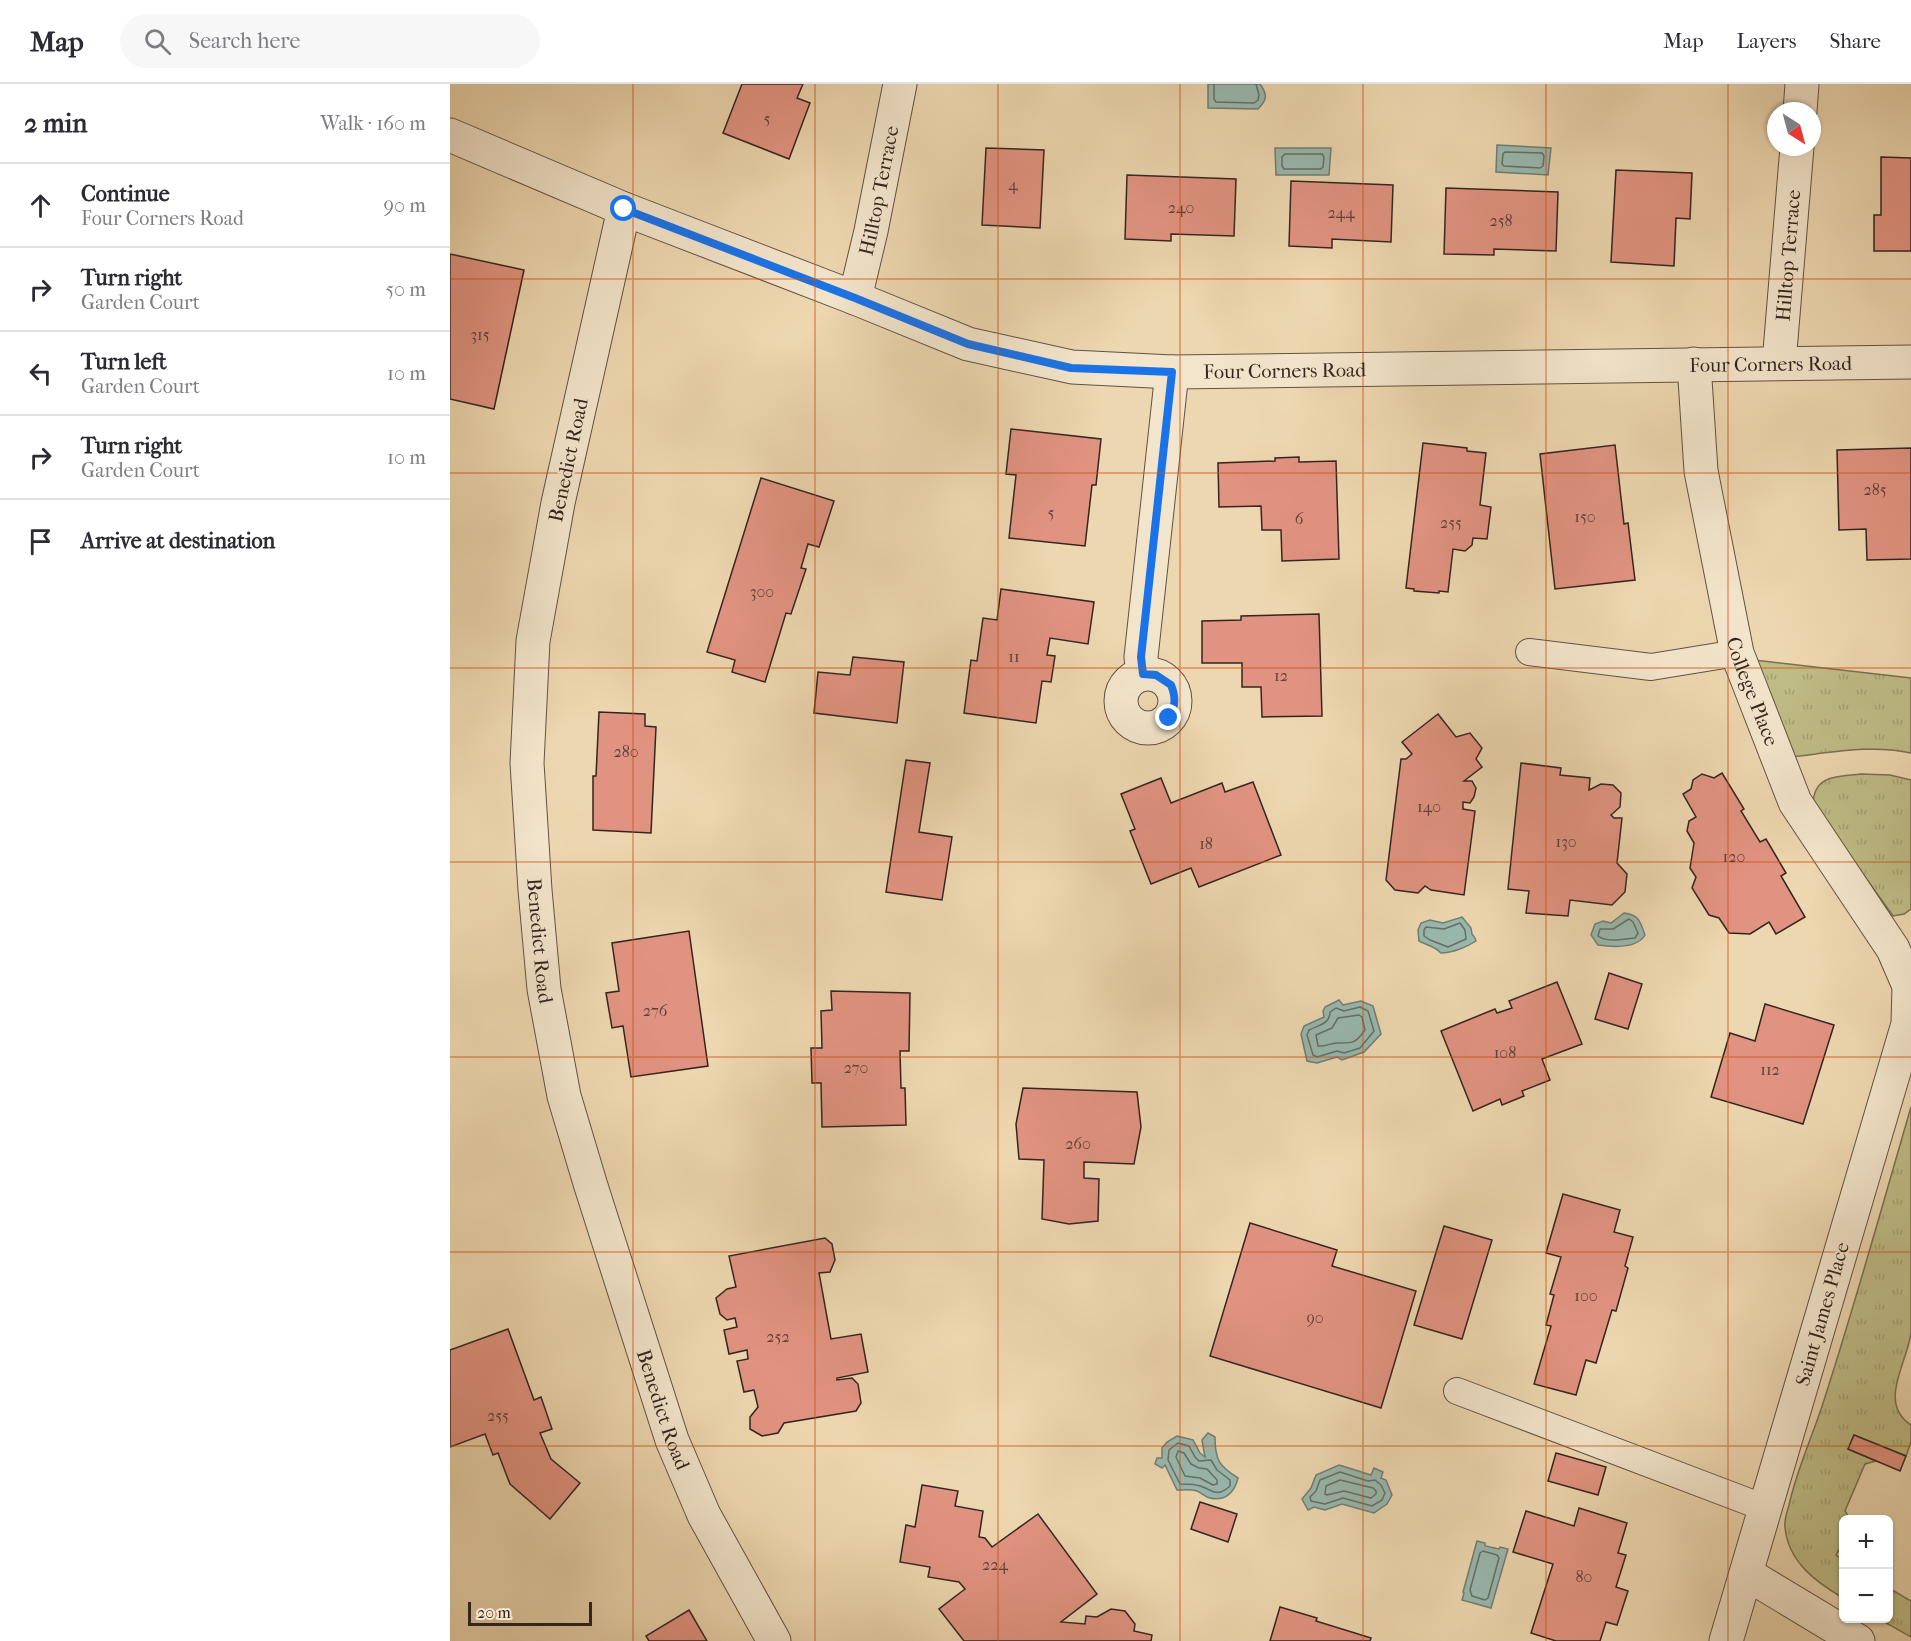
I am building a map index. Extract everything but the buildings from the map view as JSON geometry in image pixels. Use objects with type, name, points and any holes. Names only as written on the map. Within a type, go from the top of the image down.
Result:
[{"type":"street","name":"Hilltop Terrace","points":[[855,298],[871,231],[900,84]]},
{"type":"street","points":[[1801,102],[1802,84]]},
{"type":"street","name":"Four Corners Road","points":[[450,135],[624,209],[968,344],[1071,368],[1172,372],[1911,362]]},
{"type":"street","name":"Hilltop Terrace","points":[[1779,363],[1796,156]]},
{"type":"street","name":"Benedict Road","points":[[624,209],[558,503],[533,641],[527,763],[544,988],[564,1096],[672,1440],[704,1515],[774,1641]]},
{"type":"street","name":"College Place","points":[[1694,364],[1701,471],[1737,653],[1795,802],[1893,949],[1909,986]]},
{"type":"street","points":[[1143,674],[1141,657],[1172,372]]},
{"type":"street","name":"Saint James Place","points":[[1726,1641],[1908,1024],[1909,986]]},
{"type":"street","points":[[1747,1574],[1858,1641]]},
{"type":"lane","points":[[1529,652],[1651,667],[1737,653]]},
{"type":"lane","points":[[1457,1391],[1766,1508]]},
{"type":"green space","points":[[1754,660],[1911,678],[1911,753],[1866,749],[1790,757]]},
{"type":"green space","points":[[1861,774],[1890,775],[1911,780],[1911,909],[1904,914],[1893,916],[1813,804],[1814,794],[1823,782],[1836,777]]},
{"type":"green space","points":[[1911,1107],[1911,1332],[1895,1394],[1896,1405],[1901,1416],[1911,1425],[1911,1442],[1906,1456],[1854,1435],[1848,1449],[1876,1461],[1865,1464],[1845,1511],[1848,1515],[1839,1515],[1839,1550],[1836,1555],[1839,1557],[1839,1595],[1814,1578],[1798,1561],[1787,1539],[1785,1519],[1796,1478],[1848,1325]]},
{"type":"green space","points":[[1893,1590],[1911,1601],[1911,1637],[1886,1623],[1893,1623]]},
{"type":"water","points":[[1208,84],[1260,84],[1265,100],[1258,109],[1208,108]]},
{"type":"water","points":[[1497,145],[1551,148],[1548,175],[1496,172]]},
{"type":"water","points":[[1275,148],[1331,148],[1329,175],[1276,175]]},
{"type":"water","points":[[1624,913],[1636,917],[1640,923],[1645,935],[1641,940],[1630,945],[1598,945],[1591,935],[1595,924],[1603,921],[1611,923]]},
{"type":"water","points":[[1462,917],[1471,928],[1476,941],[1455,951],[1441,953],[1419,941],[1418,930],[1421,923],[1430,920],[1443,923]]},
{"type":"water","points":[[1339,1000],[1343,1005],[1361,1001],[1373,1006],[1381,1034],[1364,1052],[1342,1060],[1337,1057],[1317,1063],[1307,1061],[1301,1034],[1304,1026],[1324,1017],[1325,1007]]},
{"type":"water","points":[[1208,1433],[1215,1437],[1219,1462],[1238,1478],[1229,1494],[1216,1499],[1195,1490],[1177,1490],[1165,1465],[1162,1468],[1155,1464],[1157,1458],[1162,1458],[1162,1448],[1177,1436],[1193,1440],[1205,1457],[1202,1440]]},
{"type":"water","points":[[1339,1465],[1371,1475],[1374,1468],[1383,1472],[1381,1478],[1386,1480],[1392,1495],[1387,1504],[1374,1513],[1342,1504],[1325,1510],[1314,1507],[1308,1510],[1302,1499],[1311,1488],[1316,1475]]},
{"type":"water","points":[[1477,1541],[1485,1543],[1485,1546],[1508,1549],[1491,1608],[1462,1600]]},
{"type":"route","points":[[624,209],[968,344],[1071,368],[1172,372],[1141,657],[1143,674],[1156,675],[1171,685],[1175,702],[1174,711],[1169,718]]}]
